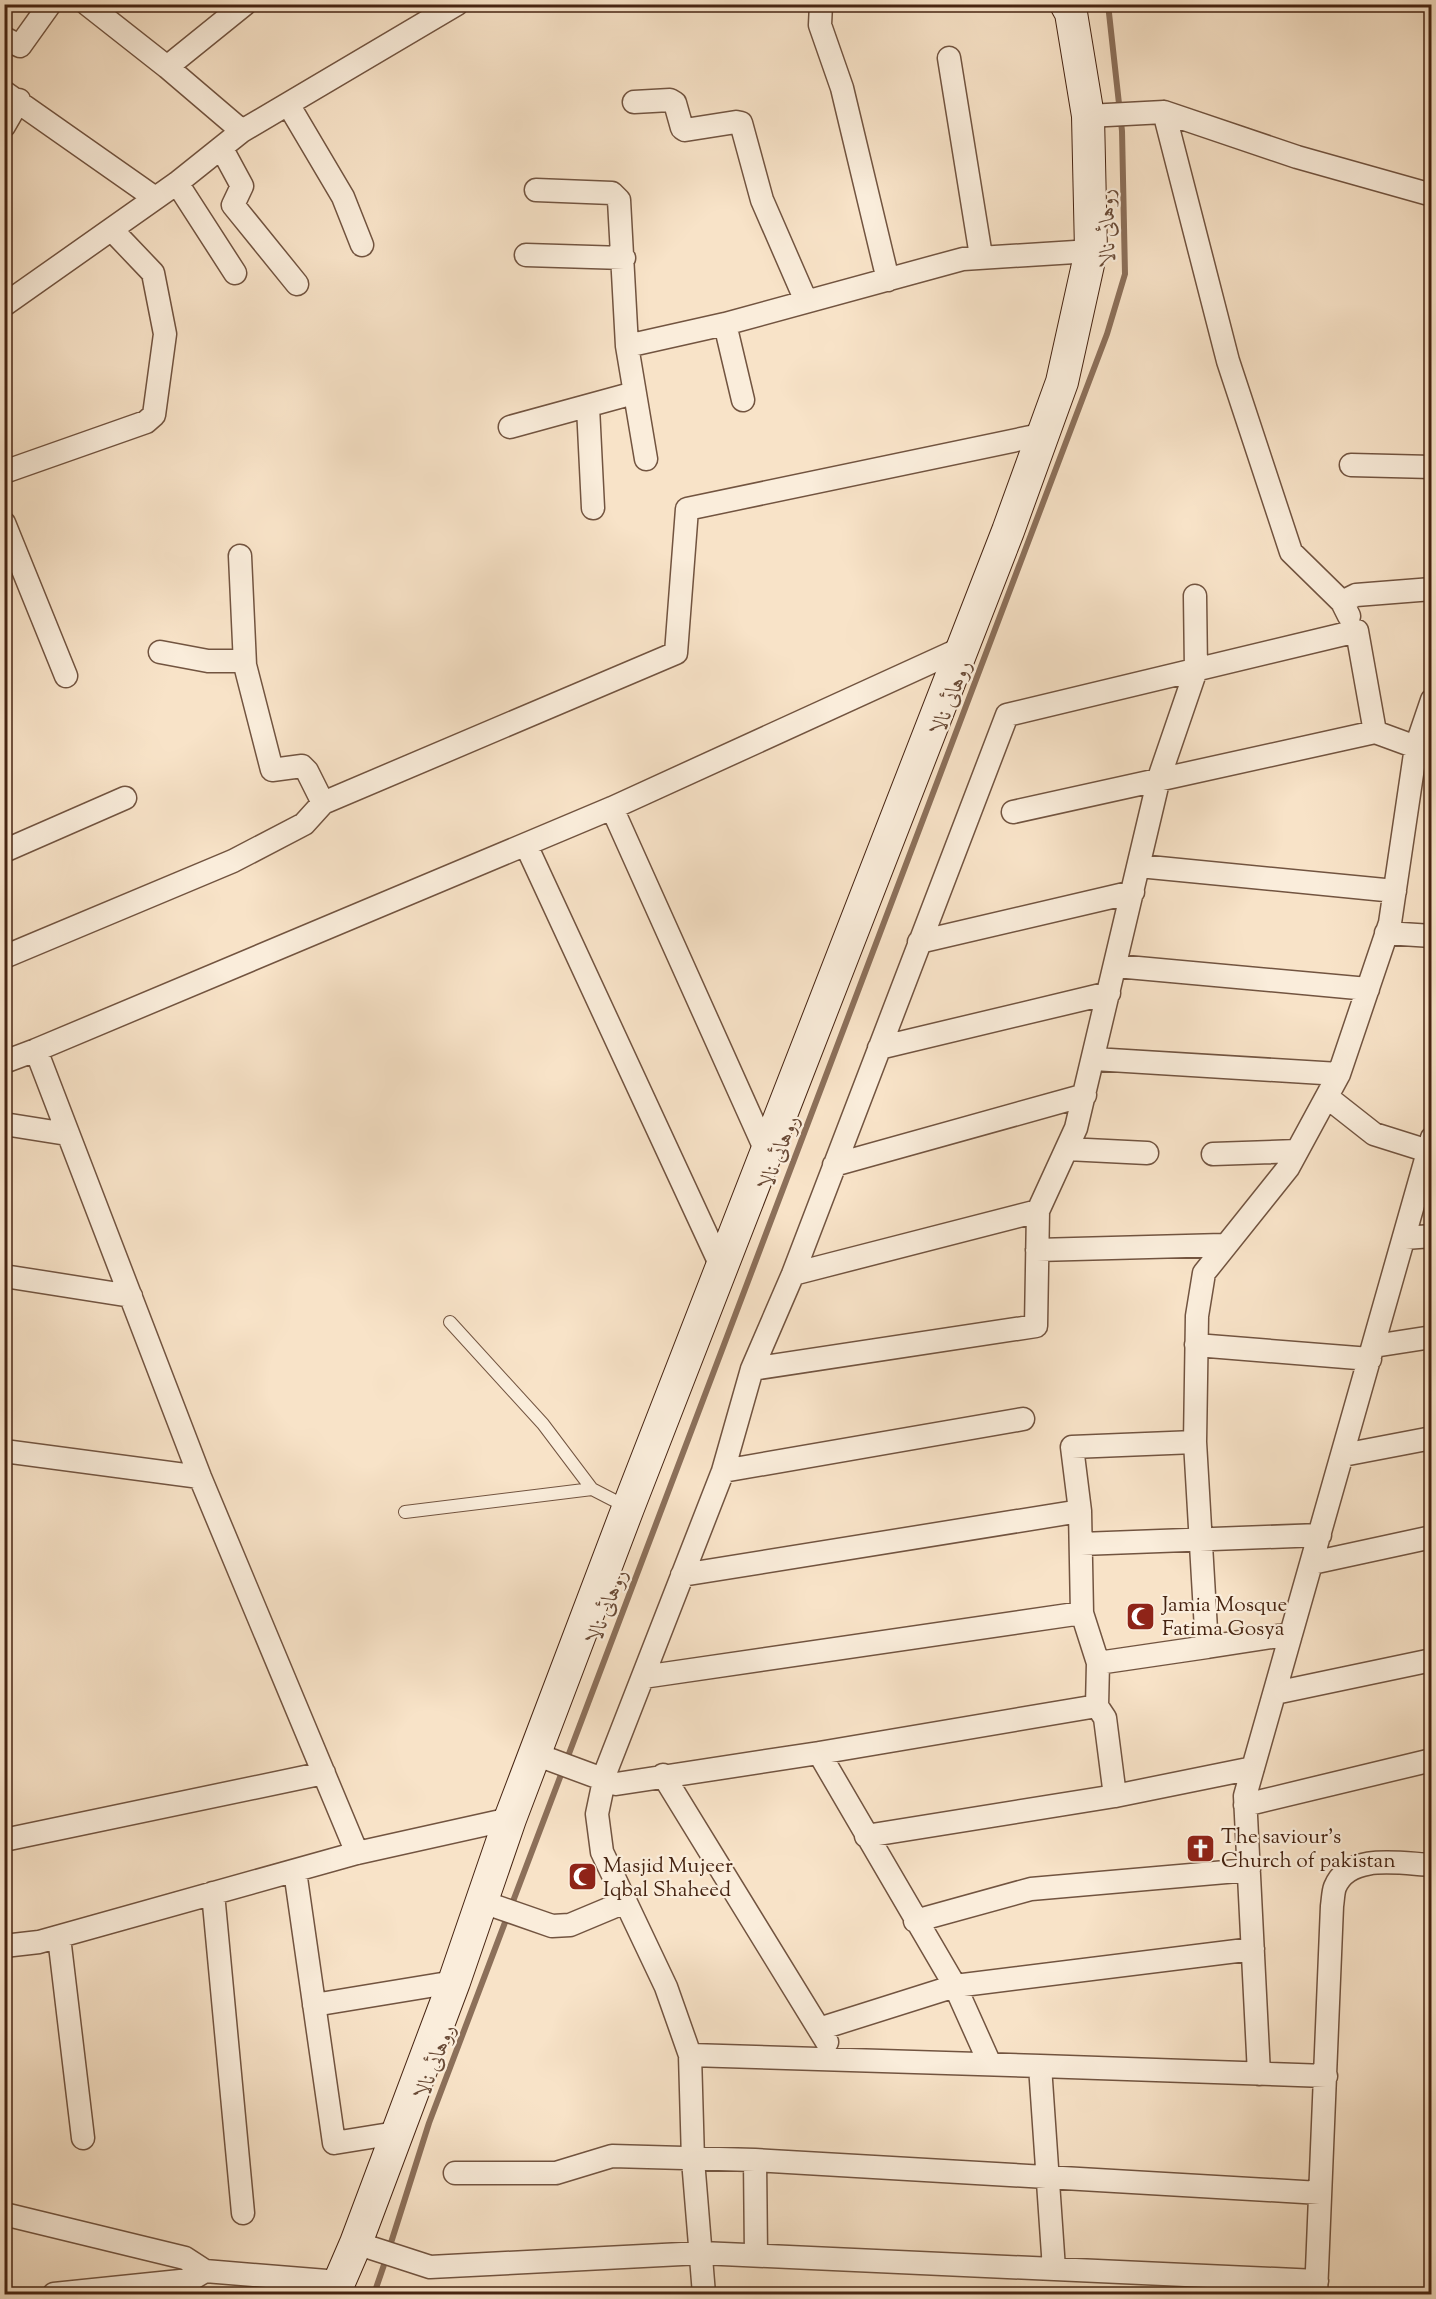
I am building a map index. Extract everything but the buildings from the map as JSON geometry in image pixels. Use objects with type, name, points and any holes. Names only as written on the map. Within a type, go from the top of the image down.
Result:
[{"type":"street","points":[[4,38],[20,46],[50,4]]},
{"type":"street","points":[[87,4],[167,67],[242,131]]},
{"type":"street","points":[[167,67],[245,4]]},
{"type":"street","points":[[4,305],[177,183],[242,131],[457,4]]},
{"type":"street","points":[[821,4],[820,25],[842,88],[888,280]]},
{"type":"street","points":[[4,2214],[185,2258],[205,2271],[337,2288],[364,2245],[396,2133],[454,1982],[488,1904],[510,1819],[538,1756],[628,1508],[1045,434],[1074,334],[1091,251],[1093,116],[1071,13],[1066,4]]},
{"type":"street","points":[[949,58],[981,256]]},
{"type":"street","points":[[4,126],[12,96],[155,198]]},
{"type":"street","points":[[634,102],[670,100],[677,107],[682,128],[685,130],[741,123],[762,200],[806,301]]},
{"type":"street","points":[[288,104],[343,197],[362,245]]},
{"type":"street","points":[[1093,116],[1155,112],[1297,157],[1431,195]]},
{"type":"street","points":[[1155,112],[1228,361],[1291,552],[1342,602],[1357,631],[1375,732]]},
{"type":"street","points":[[222,148],[242,186],[233,205],[297,284]]},
{"type":"street","points":[[177,183],[235,273]]},
{"type":"street","points":[[536,190],[612,193],[619,200],[624,258],[627,346],[646,459]]},
{"type":"street","points":[[4,472],[146,422],[154,415],[165,334],[153,273],[112,230]]},
{"type":"street","points":[[627,346],[725,324],[981,256],[1091,251]]},
{"type":"street","points":[[526,255],[624,258]]},
{"type":"street","points":[[725,324],[743,400]]},
{"type":"street","points":[[510,427],[634,393]]},
{"type":"street","points":[[588,407],[593,508]]},
{"type":"street","points":[[4,957],[233,861],[304,824],[323,803],[676,653],[687,508],[1045,434]]},
{"type":"street","points":[[1351,465],[1431,467]]},
{"type":"street","points":[[4,523],[66,676]]},
{"type":"street","points":[[240,556],[245,665],[272,770],[302,766],[307,771],[323,803]]},
{"type":"street","points":[[1342,602],[1356,595],[1431,589]]},
{"type":"street","points":[[752,1369],[1036,1326],[1038,1211],[1076,1128],[1160,778],[1196,670],[1195,597]]},
{"type":"street","points":[[704,2295],[693,2160],[690,2055],[666,1987],[602,1852],[597,1814],[600,1780],[643,1677],[723,1471],[752,1369],[793,1274],[970,818],[1007,715],[1357,631]]},
{"type":"street","points":[[4,1062],[612,808],[960,650]]},
{"type":"street","points":[[160,652],[208,662],[239,661],[245,665]]},
{"type":"street","points":[[1207,1647],[1195,1442],[1197,1316],[1203,1273],[1223,1245],[1288,1168],[1339,1074],[1386,933],[1395,891],[1416,747],[1431,700]]},
{"type":"street","points":[[1013,812],[1375,732],[1416,747]]},
{"type":"street","points":[[4,850],[125,798]]},
{"type":"street","points":[[612,808],[766,1151]]},
{"type":"street","points":[[526,845],[721,1266]]},
{"type":"street","points":[[1139,866],[1395,891]]},
{"type":"street","points":[[920,942],[1133,892]]},
{"type":"street","points":[[1386,933],[1431,936]]},
{"type":"street","points":[[1116,966],[1368,988]]},
{"type":"street","points":[[879,1048],[1109,993]]},
{"type":"street","points":[[36,1050],[200,1477],[357,1853]]},
{"type":"street","points":[[1094,1059],[1339,1074]]},
{"type":"street","points":[[834,1165],[1085,1095]]},
{"type":"street","points":[[1259,2074],[1245,1796],[1431,1142],[1374,1134],[1327,1097]]},
{"type":"street","points":[[4,1124],[68,1134]]},
{"type":"street","points":[[1067,1149],[1148,1153]]},
{"type":"street","points":[[1213,1154],[1297,1151]]},
{"type":"street","points":[[793,1274],[1038,1211]]},
{"type":"street","points":[[1405,1238],[1431,1236]]},
{"type":"street","points":[[1037,1250],[1223,1245]]},
{"type":"street","points":[[4,1276],[131,1296]]},
{"type":"street","points":[[1196,1345],[1372,1353],[1431,1337]]},
{"type":"street","points":[[723,1471],[1023,1419]]},
{"type":"street","points":[[1343,1455],[1431,1438]]},
{"type":"street","points":[[1115,1796],[1105,1718],[1097,1706],[1098,1663],[1082,1613],[1082,1544],[1072,1447],[1195,1442]]},
{"type":"street","points":[[4,1451],[200,1477]]},
{"type":"street","points":[[682,1575],[1080,1511]]},
{"type":"street","points":[[1082,1544],[1320,1535]]},
{"type":"street","points":[[1312,1563],[1431,1537]]},
{"type":"street","points":[[643,1677],[1082,1613]]},
{"type":"street","points":[[1098,1663],[1291,1634]]},
{"type":"street","points":[[1275,1693],[1431,1660]]},
{"type":"street","points":[[538,1756],[616,1784],[663,1775],[819,1754],[1097,1706]]},
{"type":"street","points":[[819,1754],[955,1986],[990,2064]]},
{"type":"street","points":[[1245,1805],[1431,1760]]},
{"type":"street","points":[[866,1836],[986,1814],[1115,1796],[1253,1768]]},
{"type":"street","points":[[4,1840],[324,1773]]},
{"type":"street","points":[[663,1775],[837,2059]]},
{"type":"street","points":[[4,1946],[59,1937],[357,1853],[510,1819]]},
{"type":"street","points":[[364,2245],[430,2267],[701,2253],[1054,2269],[1317,2288],[1332,1906],[1335,1886],[1347,1872],[1370,1863],[1431,1865]]},
{"type":"street","points":[[295,1870],[334,2143],[396,2133]]},
{"type":"street","points":[[915,1921],[1031,1889],[1249,1870]]},
{"type":"street","points":[[213,1893],[243,2213]]},
{"type":"street","points":[[488,1904],[552,1926],[570,1925],[625,1902]]},
{"type":"street","points":[[59,1937],[83,2138]]},
{"type":"street","points":[[819,2029],[955,1986],[1253,1949]]},
{"type":"street","points":[[314,2005],[454,1982]]},
{"type":"street","points":[[690,2055],[1326,2076]]},
{"type":"street","points":[[1040,2066],[1054,2269]]},
{"type":"street","points":[[455,2173],[556,2173],[612,2156],[755,2160],[1320,2193]]},
{"type":"street","points":[[755,2160],[756,2255]]},
{"type":"street","points":[[54,2295],[190,2280],[205,2271]]},
{"type":"lane","points":[[450,1322],[543,1424],[592,1490],[628,1508]]},
{"type":"lane","points":[[405,1512],[592,1490]]},
{"type":"waterway","name":"روہائی نالا","points":[[389,2249],[429,2123],[1107,334],[1125,274],[1122,131],[1108,4]]},
{"type":"waterway","name":"روہائی نالا","points":[[374,2294],[386,2259]]},
{"type":"place","name":"Jamia Mosque Fatima Gosya","points":[[1141,1616]]},
{"type":"place","name":"The saviour's Church of pakistan","points":[[1200,1848]]},
{"type":"place","name":"Masjid Mujeer Iqbal Shaheed","points":[[582,1877]]}]
